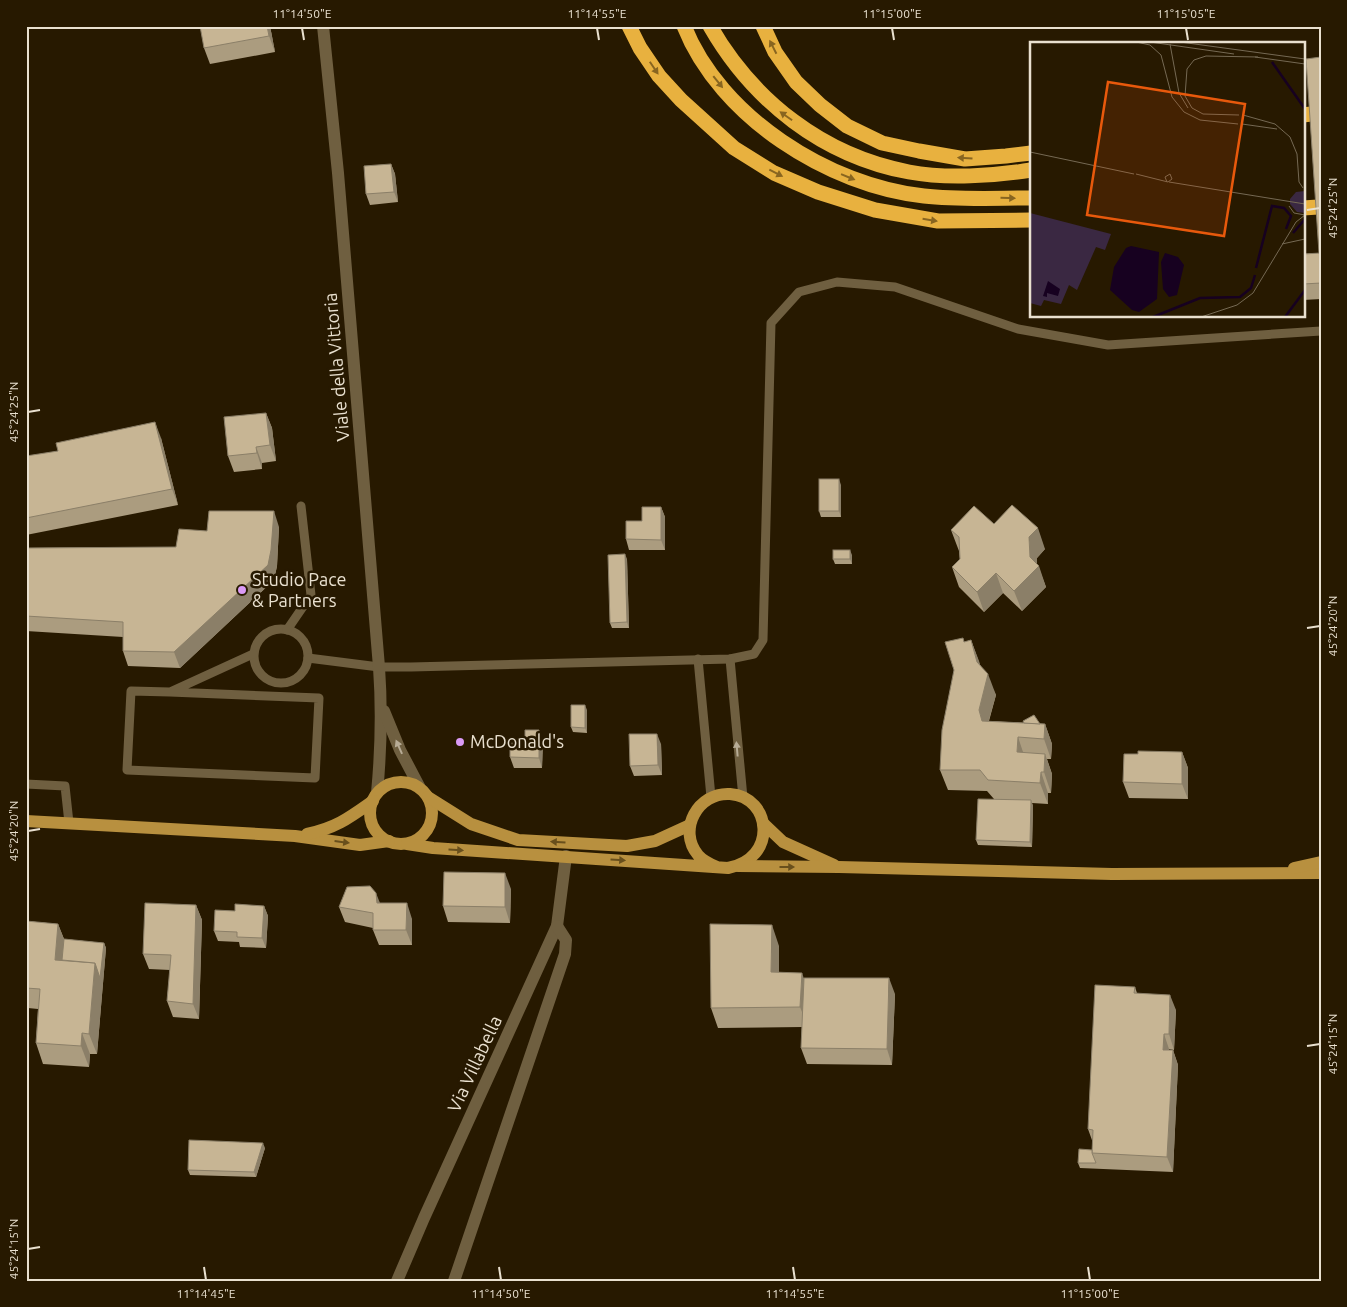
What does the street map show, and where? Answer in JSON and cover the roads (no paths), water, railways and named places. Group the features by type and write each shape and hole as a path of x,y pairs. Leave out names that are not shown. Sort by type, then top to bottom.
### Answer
{"highway":[{"path":"629,26 654,70 680,100 734,148 774,173 848,203 893,213 938,221 1030,220"},
{"path":"684,26 711,74 743,110 771,135 819,164 852,179 916,195 1030,198"},
{"path":"710,26 731,59 751,85 778,111 822,141 868,161 910,172 953,176 1030,170"},
{"path":"763,26 775,52 796,82 820,105 847,126 882,143 965,159 1030,153"}],"main road":[{"path":"295,836 325,830 340,824 393,783 402,782 411,784 471,824 518,840 626,846 655,841 690,825"},
{"path":"407,844 415,841 428,829 432,813 424,792"},
{"path":"375,797 370,810 374,828 380,836 395,843 433,848 728,868 748,862 756,854 764,834 763,823 759,813 752,804 732,794 711,797 701,804 694,814 690,825 689,836 692,847 698,856 707,863 717,867"},
{"path":"26,821 295,836 360,845 388,841"},
{"path":"763,823 783,842 839,867"},
{"path":"1267,874 1321,862"},
{"path":"738,866 1112,874 1321,873"},
{"path":"1267,874 1321,880"}],"street":[{"name":"Viale della Vittoria","path":"323,26 338,173 382,705 381,752 375,797"},
{"name":"Viale della Vittoria","path":"382,705 400,750 424,792"},
{"name":"Via Villabella","path":"397,1281 557,926 566,856"},
{"path":"454,1281 565,954 566,940 557,926"}],"lane":[{"path":"308,658 379,667 730,659 754,654 763,640 771,323 799,292 837,282 895,287 1018,329 1108,345 1321,332"},
{"path":"287,630 311,594 301,506"},
{"path":"278,629 287,630 296,634 302,640 307,648 308,658 303,671 292,680 283,683 274,682 258,672 253,654 261,637 268,632 278,629"},
{"path":"170,692 253,654"},
{"path":"698,659 711,797"},
{"path":"730,659 743,798"},
{"path":"291,697 292,680"},
{"path":"131,691 170,692 319,698 316,778 127,770 131,691"},
{"path":"26,784 65,786 69,823"}],"place":[{"name":"Studio Pace & Partners","path":"242,590"},
{"name":"McDonald's","path":"460,742"}]}
